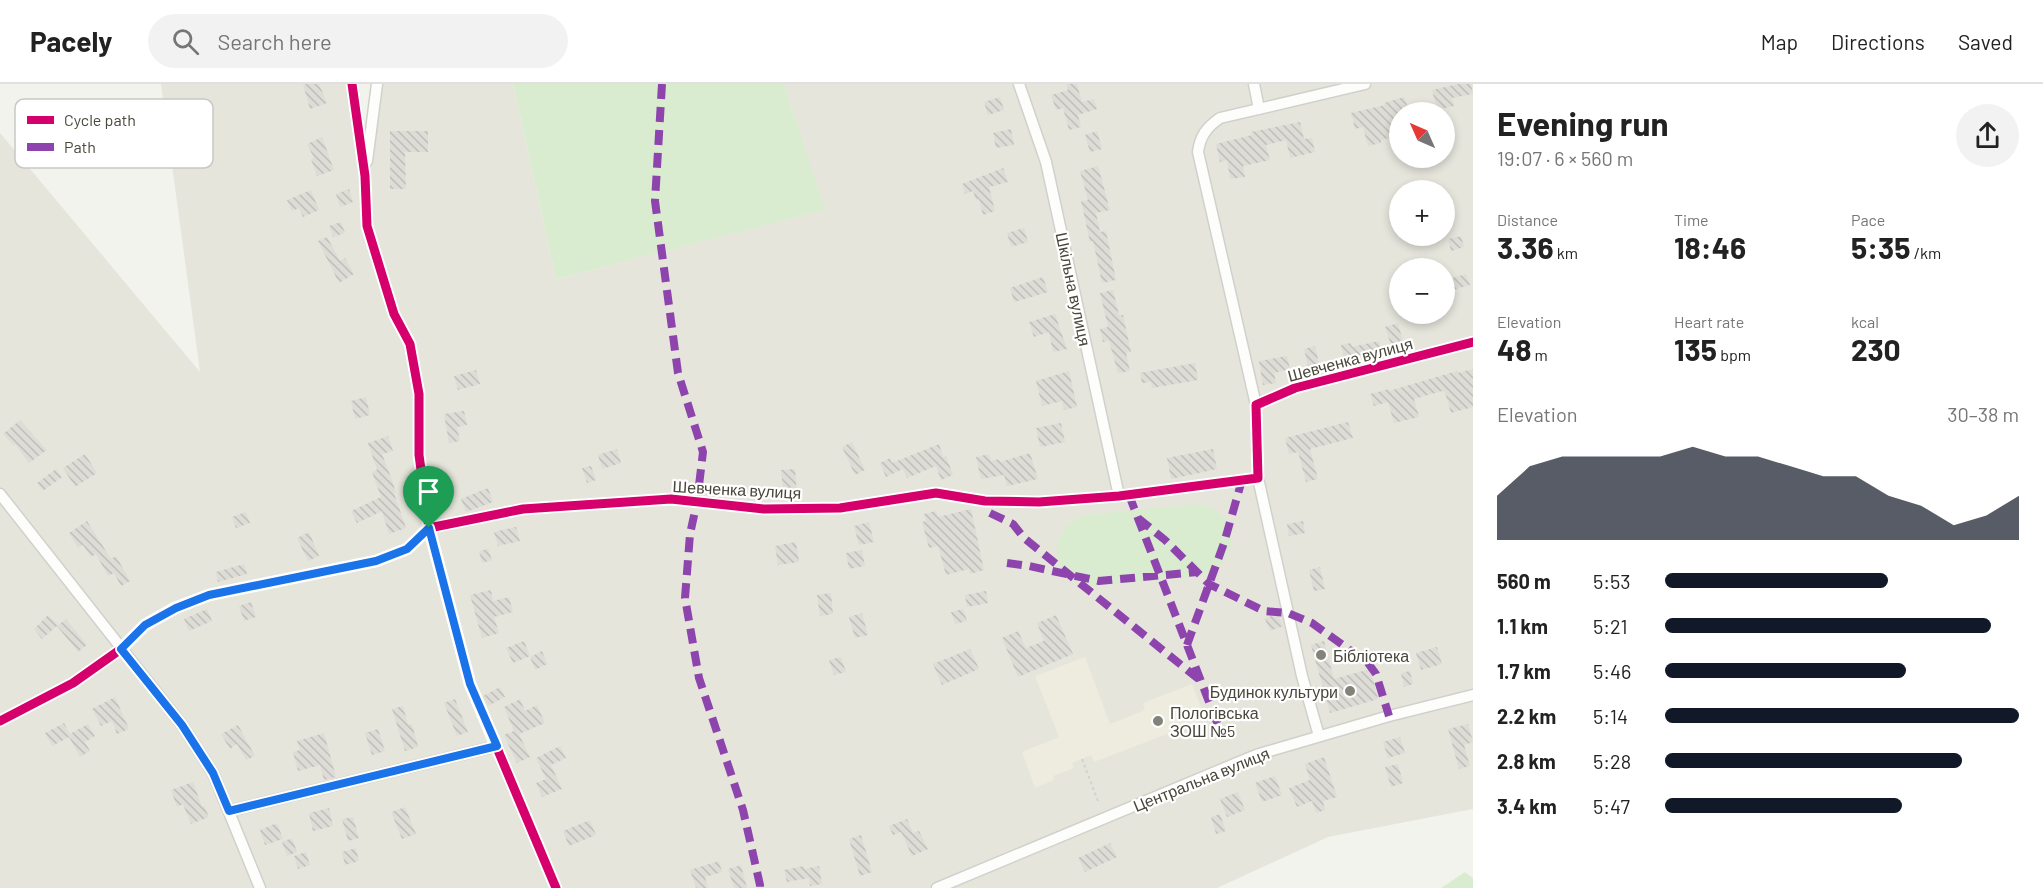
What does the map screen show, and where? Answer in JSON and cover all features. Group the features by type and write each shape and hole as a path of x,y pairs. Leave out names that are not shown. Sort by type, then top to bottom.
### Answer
{"street":[{"path":"352,84 365,176 368,226 394,314 410,344 419,394 419,455 429,528 470,684 556,888"},
{"path":"365,176 377,84"},
{"name":"Шкільна вулиця","path":"1019,84 1046,162 1119,496"},
{"path":"1254,84 1259,109"},
{"path":"1319,736 1302,676 1258,478 1256,405 1198,152 1199,141 1203,133 1210,124 1220,118 1365,84"},
{"name":"Шевченка вулиця","path":"1256,405 1295,388 1473,342"},
{"name":"Шевченка вулиця","path":"429,528 523,509 671,499 764,509 840,508 936,493 986,501 1039,502 1119,496 1258,478"},
{"path":"0,494 182,725 213,773 260,888"},
{"path":"0,721 73,683 121,649 145,625 176,608 209,595 376,561 407,549 429,528"},
{"name":"Центральна вулиця","path":"937,888 1256,755 1389,716 1473,695"},
{"path":"229,811 497,746"}],"path":[{"path":"1082,759 1098,801"}],"shaded area":[{"path":"161,84 348,84 363,176 362,198 407,346 416,395 427,528 406,549 175,607 121,648 0,493 0,133 15,151 15,168 29,168 200,372 172,168 213,168 213,99 163,99"},
{"path":"381,84 513,84 556,279 824,210 784,84 1017,84 1044,163 1118,495 1039,501 936,492 840,507 764,508 671,498 523,508 431,526 422,455 422,394 370,226 368,176"},
{"path":"1021,84 1253,84 1258,108 1219,117 1198,141 1255,406 1257,477 1120,495 1048,162"},
{"path":"1254,84 1360,84 1260,108"},
{"path":"1369,84 1473,84 1473,340 1256,404 1200,142 1211,125"},
{"path":"1473,343 1473,694 1319,735 1259,478 1257,406 1295,389"},
{"path":"1257,479 1318,736 935,888 557,888 471,683 431,529 523,510 671,500 764,510 936,494 1039,503"},
{"path":"0,495 120,649 72,682 0,720"},
{"path":"429,530 469,684 495,745 229,809 214,773 122,649 146,626 210,596 376,562"},
{"path":"121,650 212,774 259,888 0,888 0,722"},
{"name":"Пологівська ЗОШ №5","path":"1085,657 1110,724 1145,710 1143,703 1192,684 1206,719 1094,762 1091,755 1072,763 1074,768 1053,776 1054,780 1035,788 1022,752 1059,737 1035,676"},
{"path":"1473,696 1473,809 1328,837 1217,888 938,888 1256,755"},
{"path":"496,747 555,888 261,888 230,812"}],"green space":[{"path":"513,84 784,84 825,210 556,279"},
{"path":"1196,504 1211,508 1222,516 1229,527 1231,539 1229,551 1223,562 1212,571 1197,576 1089,587 1075,582 1059,564 1058,542 1063,531 1072,522 1085,515"},
{"path":"1465,872 1473,878 1473,888 1441,888"}],"building":[{"path":"303,84 319,84 327,103 310,109"},
{"path":"1066,84 1077,84 1082,102 1094,99 1097,109 1078,115 1081,127 1069,130 1063,108 1056,110 1051,95 1068,90"},
{"path":"1458,84 1471,84 1473,94 1452,98 1453,102 1435,102 1432,90"},
{"path":"1000,97 1004,110 988,115 984,102"},
{"path":"1404,97 1406,102 1389,102 1389,138 1381,140 1381,143 1368,146 1363,127 1355,129 1351,113 1385,105 1384,103"},
{"path":"1300,122 1304,139 1312,138 1315,152 1290,158 1286,140 1266,145 1270,160 1243,166 1245,177 1230,179 1227,160 1220,162 1216,144 1252,135 1251,132"},
{"path":"1011,129 1014,145 996,148 993,133"},
{"path":"390,131 428,131 428,152 405,152 406,189 390,189"},
{"path":"1097,131 1102,149 1090,152 1085,135"},
{"path":"322,137 334,170 317,176 311,159 314,158 307,144"},
{"path":"1098,166 1110,210 1096,213 1100,232 1106,231 1116,280 1102,283 1081,201 1088,200 1080,171"},
{"path":"1003,168 1008,182 989,187 995,211 983,215 979,199 976,200 973,191 965,194 962,184"},
{"path":"349,189 353,202 340,207 336,194"},
{"path":"311,190 319,210 303,217 299,208 292,211 287,200"},
{"path":"341,222 345,233 333,237 329,226"},
{"path":"1024,228 1028,242 1011,247 1007,233"},
{"path":"1461,236 1464,247 1451,251 1450,246 1455,246 1455,237"},
{"path":"327,237 340,261 345,258 354,274 339,283 318,241"},
{"path":"1466,274 1470,285 1455,289 1455,277"},
{"path":"1043,277 1048,292 1014,302 1010,288"},
{"path":"1113,290 1119,315 1123,315 1131,352 1126,353 1130,371 1118,373 1109,341 1103,342 1100,329 1108,327 1100,293"},
{"path":"1055,314 1067,349 1053,352 1049,332 1034,337 1029,322"},
{"path":"1398,324 1403,342 1391,345 1385,327"},
{"path":"1379,341 1381,351 1354,357 1354,360 1345,362 1341,345 1351,343 1352,347"},
{"path":"1315,346 1319,364 1308,366 1304,349"},
{"path":"1287,356 1290,369 1274,373 1276,383 1263,385 1259,361"},
{"path":"1195,363 1198,380 1152,388 1151,382 1142,383 1140,373"},
{"path":"1473,369 1473,407 1451,413 1445,392 1442,391 1414,399 1419,417 1394,423 1388,402 1374,406 1370,394 1389,389 1389,391 1457,371 1457,373"},
{"path":"476,370 480,384 458,390 454,376"},
{"path":"1069,371 1077,407 1064,410 1062,401 1042,406 1036,381"},
{"path":"366,397 370,415 355,419 351,401"},
{"path":"464,411 467,425 457,427 460,441 449,443 444,414"},
{"path":"20,420 47,450 29,463 15,444 14,446 3,434"},
{"path":"1348,422 1353,438 1310,449 1318,479 1306,482 1298,452 1289,454 1285,438"},
{"path":"1061,423 1065,442 1040,447 1036,428"},
{"path":"388,436 393,451 382,454 406,528 389,534 382,511 357,523 351,511 381,497 372,472 377,470 368,443"},
{"path":"852,442 865,470 855,475 842,447"},
{"path":"939,444 953,475 941,480 936,466 907,478 903,469 886,477 880,463 890,458 892,463"},
{"path":"617,449 621,463 602,469 598,455"},
{"path":"1213,449 1217,469 1171,479 1167,458"},
{"path":"1030,453 1038,479 1007,486 1004,475 981,479 976,457 989,454 991,461 999,459 1000,462"},
{"path":"85,454 97,473 75,487 63,468"},
{"path":"591,466 596,480 587,483 582,468"},
{"path":"56,469 62,477 43,491 37,483"},
{"path":"795,469 797,494 784,496 781,470"},
{"path":"488,488 493,502 466,512 461,499"},
{"path":"971,509 984,570 970,574 969,569 946,575 938,546 929,548 922,522 926,521 924,514 936,511 938,517"},
{"path":"246,512 250,523 236,528 232,517"},
{"path":"87,521 111,559 116,556 130,581 121,586 114,573 108,576 96,554 91,557 83,545 78,548 69,533"},
{"path":"1303,521 1305,533 1289,536 1287,524"},
{"path":"869,522 874,542 859,545 854,526"},
{"path":"516,527 520,541 498,546 494,532"},
{"path":"309,532 319,556 308,561 297,538"},
{"path":"796,542 799,562 778,565 775,546"},
{"path":"488,549 492,560 482,563 479,551"},
{"path":"862,550 865,566 849,569 846,553"},
{"path":"244,564 247,574 218,582 216,572"},
{"path":"1320,567 1325,589 1314,591 1309,570"},
{"path":"491,590 493,601 509,597 513,612 494,617 499,633 482,638 470,595"},
{"path":"986,591 988,603 967,607 965,595"},
{"path":"831,593 833,614 820,616 817,595"},
{"path":"251,602 256,617 244,621 239,606"},
{"path":"207,609 212,621 189,631 184,619"},
{"path":"963,609 967,621 955,624 951,612"},
{"path":"862,613 868,635 855,638 849,617"},
{"path":"1277,613 1283,626 1270,631 1265,619"},
{"path":"48,615 58,625 42,639 34,629"},
{"path":"1056,615 1073,654 1018,677 1002,638 1018,631 1026,648 1044,641 1037,623"},
{"path":"66,619 87,645 78,652 57,626"},
{"path":"524,641 530,656 513,663 506,648"},
{"name":"Будинок культури","path":"1324,641 1334,679 1370,669 1378,699 1330,713 1311,645"},
{"path":"1437,647 1442,664 1421,670 1416,653"},
{"path":"970,649 979,669 942,685 933,664"},
{"path":"542,651 547,664 535,670 530,657"},
{"path":"841,657 846,672 834,675 829,660"},
{"path":"1410,671 1413,684 1404,687 1401,673"},
{"path":"500,687 505,697 488,706 483,696"},
{"path":"115,697 129,729 117,734 112,721 101,726 92,709"},
{"path":"455,699 468,732 457,736 444,703"},
{"path":"520,699 525,711 537,705 545,723 519,734 530,757 517,763 504,735 514,731 504,707"},
{"path":"403,706 408,725 412,724 418,747 405,751 392,709"},
{"path":"64,723 70,734 88,724 95,736 85,742 90,751 80,757 69,737 52,746 45,733"},
{"path":"1468,724 1473,742 1464,745 1470,766 1459,769 1448,729"},
{"path":"238,725 255,756 246,760 237,744 230,749 221,734"},
{"path":"378,729 385,751 372,755 365,733"},
{"path":"324,733 336,777 324,780 320,765 298,771 293,752 300,750 297,741"},
{"path":"1400,737 1405,753 1388,758 1383,742"},
{"path":"560,746 566,758 551,765 562,789 542,797 536,783 546,779 536,758"},
{"path":"1324,757 1337,797 1323,801 1325,810 1316,813 1312,801 1297,807 1289,788 1310,780 1305,764"},
{"path":"1398,764 1403,783 1391,787 1385,767"},
{"path":"1275,776 1282,795 1262,802 1255,783"},
{"path":"193,782 202,807 204,806 209,817 191,824 183,804 177,807 171,790"},
{"path":"1238,792 1245,810 1227,817 1220,799"},
{"path":"405,807 416,834 402,839 391,812"},
{"path":"329,808 333,826 313,831 309,813"},
{"path":"1220,814 1226,831 1216,834 1211,817"},
{"path":"353,817 359,838 348,841 342,819"},
{"path":"907,819 913,833 919,831 928,849 912,856 901,832 893,835 889,826"},
{"path":"590,820 596,835 569,846 563,831"},
{"path":"277,823 283,839 265,845 260,830"},
{"path":"861,835 872,872 860,876 849,839"},
{"path":"292,838 297,852 287,856 282,842"},
{"path":"1110,843 1117,857 1085,872 1078,858"},
{"path":"356,848 359,861 345,865 342,852"},
{"path":"306,852 310,865 298,869 294,856"},
{"path":"719,861 722,872 705,877 708,888 696,888 690,870"},
{"path":"741,865 747,888 734,888 728,869"},
{"path":"804,866 804,869 819,866 822,884 810,886 809,878 787,882 784,870"}],"marked path":[{"path":"662,84 655,201 678,373 703,452 697,502 690,534 685,598 699,678 743,810 760,888"},
{"path":"1187,645 1224,543 1242,480"},
{"path":"1129,495 1218,725"},
{"path":"990,513 1013,524 1024,538 1201,681"},
{"path":"1138,518 1165,540 1209,584 1264,611 1288,613 1312,623 1368,663 1376,674 1389,716"},
{"path":"1007,563 1099,581 1198,572"}],"cycle path":[{"path":"352,84 365,176 367,226 394,314 410,344 419,394 419,455 429,528 470,684 556,888"},
{"path":"0,721 73,683 121,649 145,625 175,608 209,595 376,561 407,549 429,528 523,509 671,499 764,509 840,508 936,493 985,501 1039,502 1119,496 1258,478 1256,405 1295,388 1473,342"}],"place":[{"name":"Бібліотека","path":"1321,655"},
{"name":"Будинок культури","path":"1350,691"},
{"name":"Пологівська ЗОШ №5","path":"1158,721"}],"route":[{"path":"429,528 470,684 497,746 229,811 213,773 182,725 121,649 145,625 176,608 209,595 376,561 407,549 429,528"}]}
